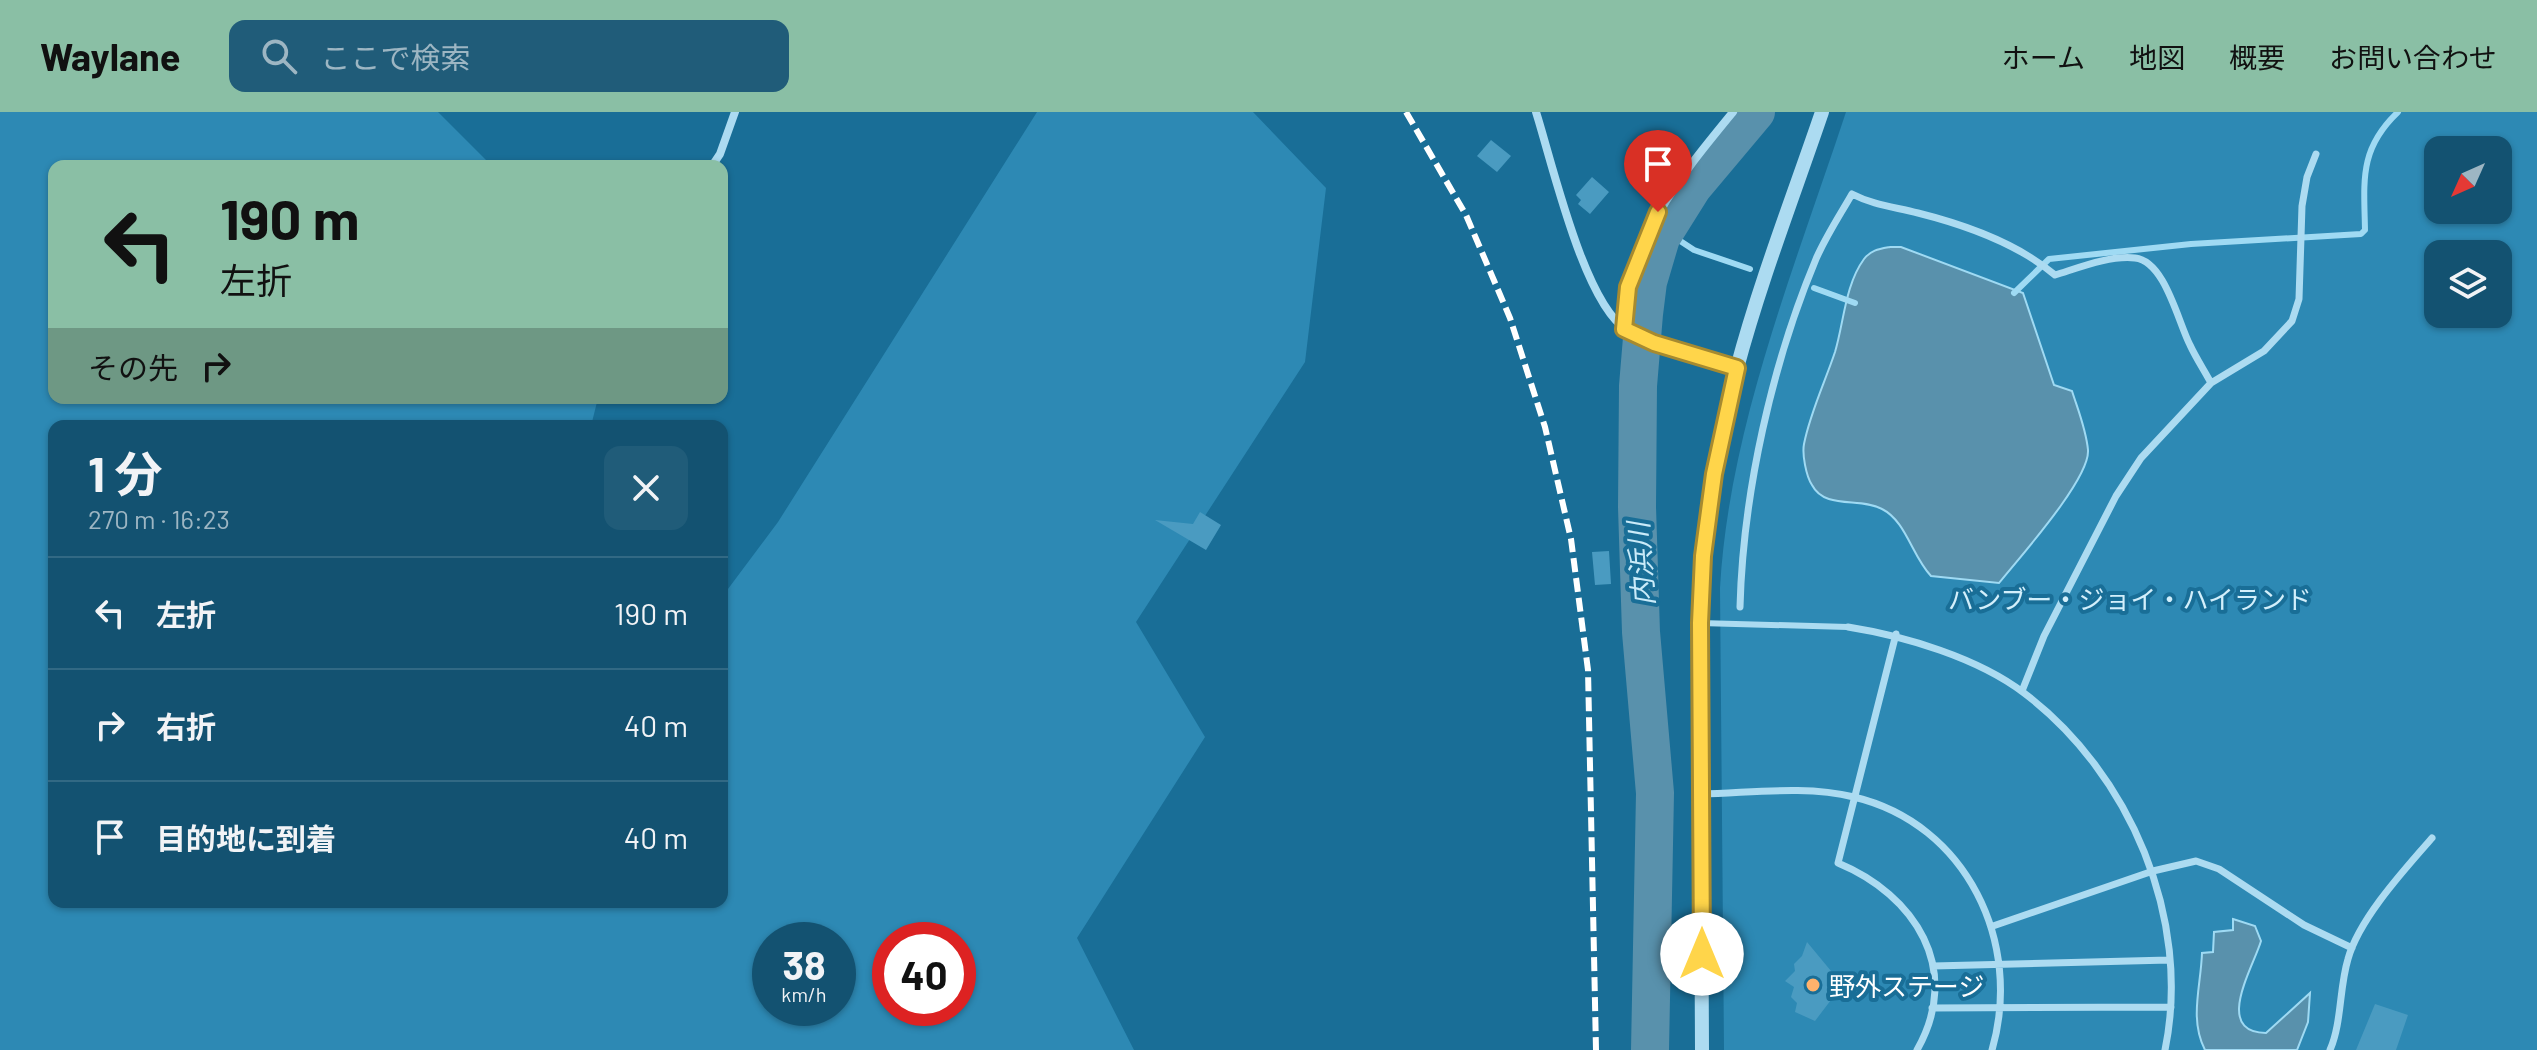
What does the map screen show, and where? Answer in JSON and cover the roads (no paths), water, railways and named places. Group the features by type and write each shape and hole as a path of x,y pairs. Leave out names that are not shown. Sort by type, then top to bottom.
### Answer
{"street":[{"path":"716,160 735,112"},
{"path":"1536,112 1589,279 1605,308 1624,329 1635,335 1737,368"},
{"path":"1624,329 1628,287 1658,212 1733,112"},
{"path":"1702,1050 1700,623 1703,556 1714,474 1737,368 1822,112"},
{"path":"2022,691 2044,636 2123,482 2157,439 2211,383 2264,351 2292,321 2299,299 2302,206 2307,177 2316,154"},
{"path":"1740,607 1743,549 1774,388 1816,259 1852,194 1866,202 1920,214 1997,240 2032,256 2055,275 2114,260 2137,258 2149,264 2159,276 2190,346 2211,383"},
{"path":"1848,627 1896,634 1962,659 2022,691 2052,716 2092,761 2128,815 2153,871 2167,929 2171,1007 2165,1050"},
{"path":"1896,634 1838,863 1863,873 1899,902 1920,929 1933,966 1932,1008 1917,1050"},
{"path":"1702,794 1803,791 1853,796 1890,811 1933,840 1970,881 1993,926 2001,964 2000,1008 1992,1049 2002,1050"},
{"path":"2330,1050 2352,948 2364,925 2432,838"},
{"path":"1993,926 2174,864 2204,862 2304,925 2352,948"},
{"path":"1933,966 2169,960"},
{"path":"1932,1008 2171,1007"}],"lane":[{"path":"1740,607 1740,623"},
{"path":"1700,623 1848,627"}],"waterway":[{"name":"内浜川","path":"1650,1050 1655,793 1641,632 1637,507 1638,386 1644,314 1648,282 1661,238 1693,187 1756,112"},
{"path":"2014,293 2049,259 2191,244 2361,234 2365,230 2365,180 2370,152 2385,126 2398,112"},
{"path":"1665,231 1694,250 1750,269"},
{"path":"1814,288 1855,303"}],"railway":[{"path":"1406,112 1466,215 1510,318 1545,427 1571,539 1588,670 1596,1050"}],"place":[{"name":"野外ステージ","path":"1813,985"}],"park label":[{"name":"バンブー・ジョイ・ハイランド","path":"2130,598"}]}
